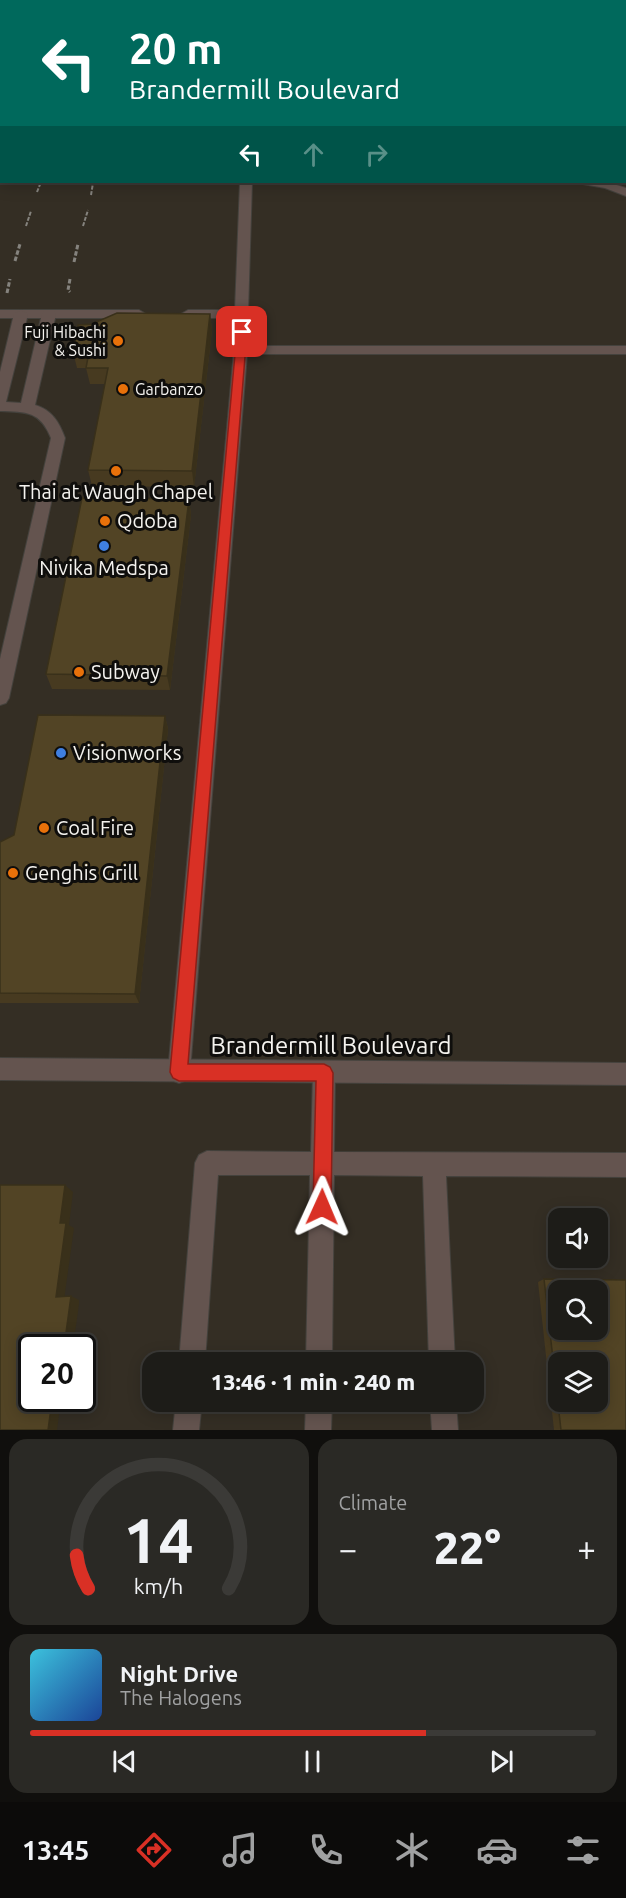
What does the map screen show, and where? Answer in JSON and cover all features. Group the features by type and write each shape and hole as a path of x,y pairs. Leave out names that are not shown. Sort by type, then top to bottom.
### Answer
{"street":[{"path":"179,1072 241,350 246,183"},
{"path":"594,183 608,185 626,192"},
{"path":"0,314 150,314"},
{"path":"0,400 21,314"},
{"path":"27,406 49,314"},
{"path":"174,314 243,314"},
{"path":"241,350 626,350"},
{"path":"0,406 27,406 42,413 53,423 58,438 0,698"},
{"name":"Brandermill Boulevard","path":"0,1068 179,1072 626,1074"},
{"path":"319,1352 324,1073"},
{"path":"193,1352 207,1163 626,1165"},
{"path":"434,1163 442,1352"},
{"path":"186,1430 188,1412"},
{"path":"318,1412 318,1430"},
{"path":"444,1412 445,1430"}],"path":[{"path":"37,192 41,183"},
{"path":"91,195 93,183"},
{"path":"83,226 88,210"},
{"path":"26,226 31,211"},
{"path":"15,261 20,244"},
{"path":"74,262 78,244"}],"shaded area":[{"path":"0,183 626,183 626,1430 0,1430"}],"building":[{"path":"117,313 210,314 192,471 88,470 108,368 86,368 89,352 73,352 78,325 92,324"},
{"path":"82,498 189,499 167,676 46,674"},
{"path":"38,715 165,716 135,994 0,993 0,842 14,835"},
{"path":"0,1185 65,1185 60,1223 66,1223 56,1297 71,1296 66,1334 18,1334 18,1412 50,1412 48,1430 0,1430"},
{"path":"544,1279 626,1280 626,1430 561,1430 559,1412 608,1412 608,1352 552,1352 551,1340 608,1340 608,1280 548,1280 548,1315"}],"place":[{"name":"Fuji Hibachi & Sushi","path":"118,341"},
{"name":"Garbanzo","path":"123,389"},
{"name":"Thai at Waugh Chapel","path":"116,471"},
{"name":"Qdoba","path":"105,521"},
{"name":"Nivika Medspa","path":"104,546"},
{"name":"Subway","path":"79,672"},
{"name":"Visionworks","path":"61,753"},
{"name":"Coal Fire","path":"44,828"},
{"name":"Genghis Grill","path":"13,873"}],"route":[{"path":"242,332 179,1072 324,1073 322,1207"}]}
